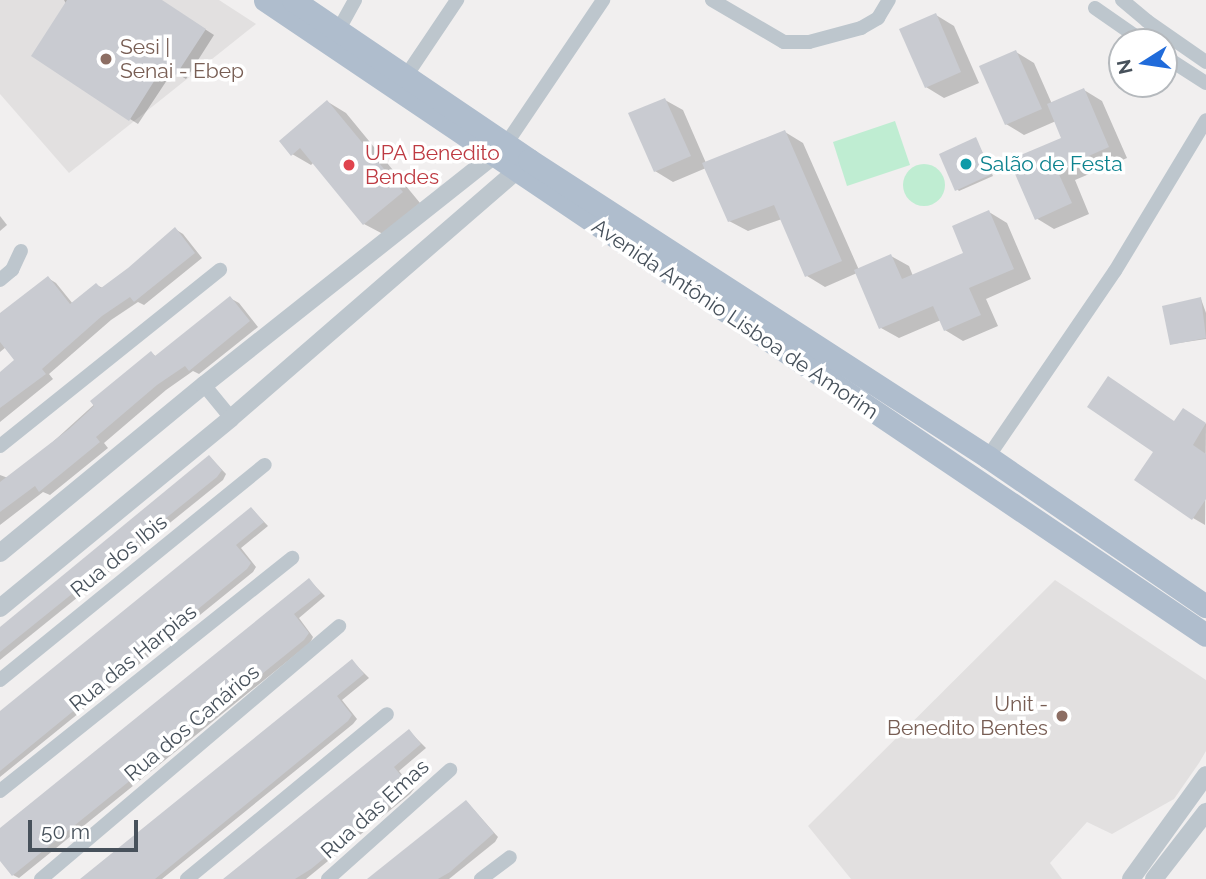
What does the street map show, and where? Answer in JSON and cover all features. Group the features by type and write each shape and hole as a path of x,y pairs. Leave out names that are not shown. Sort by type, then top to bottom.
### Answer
{"main road":[{"name":"Avenida Antônio Lisboa de Amorim","path":"265,0 501,150"},
{"name":"Avenida Antônio Lisboa de Amorim","path":"293,0 406,76 522,165 1206,635"},
{"name":"Avenida Antônio Lisboa de Amorim","path":"522,165 988,457 1206,606"}],"street":[{"path":"339,29 355,0"},
{"path":"406,76 457,0"},
{"path":"0,553 204,385 501,150 603,0"},
{"path":"712,0 784,42 809,42 861,29 878,18 890,0"},
{"path":"1122,0 1206,62"},
{"path":"1095,8 1124,28"},
{"path":"1178,65 1206,83"},
{"path":"988,457 1115,271 1206,120"},
{"path":"0,608 231,418 522,165"},
{"path":"0,280 12,270 21,251"},
{"path":"0,446 220,270"},
{"path":"204,385 231,418"},
{"name":"Rua dos Ibis","path":"0,680 265,465"},
{"name":"Rua das Harpias","path":"0,792 292,558"},
{"name":"Rua dos Canários","path":"41,879 339,626"},
{"path":"187,879 387,713"},
{"name":"Rua das Emas","path":"328,879 450,770"},
{"path":"1131,879 1206,775"},
{"path":"1154,879 1206,812"},
{"path":"481,879 510,856"}],"shaded area":[{"name":"Sesi | Senai - Ebep","path":"0,0 219,0 256,24 69,173 0,94"},
{"name":"Unit - Benedito Bentes","path":"1055,580 1206,680 1206,751 1199,763 1174,799 1112,834 1087,822 1050,863 1062,879 851,879 808,826"}],"green space":[{"path":"895,121 910,165 847,186 833,142"},
{"path":"924,164 939,170 945,185 939,200 924,206 909,200 903,185 909,170"}],"building":[{"path":"67,0 162,0 206,29 176,75 163,67 129,121 31,56"},
{"path":"936,13 961,72 925,88 899,29"},
{"path":"1016,50 1042,109 1005,125 979,66"},
{"path":"1084,88 1109,147 1057,170 1072,203 1035,220 1009,160 1061,138 1047,104"},
{"path":"665,98 691,156 654,172 628,113"},
{"path":"327,100 403,192 363,225 300,148 291,156 279,141"},
{"path":"785,130 842,261 805,277 774,205 728,222 702,163"},
{"name":"Salão de Festa","path":"976,137 992,174 955,191 939,154"},
{"path":"989,210 1014,269 969,288 981,315 944,331 933,306 879,329 854,270 891,254 902,279 963,253 952,226"},
{"path":"175,227 195,253 134,302 130,297 102,316 42,369 46,374 0,408 0,372 14,360 0,342 0,313 48,276 70,304 96,283 101,288"},
{"path":"230,296 250,321 189,371 185,366 157,385 96,437 100,442 39,492 35,486 0,512 0,482 69,429 94,406 90,401 151,351 155,356"},
{"path":"1201,297 1206,338 1170,345 1162,306"},
{"path":"1108,376 1174,421 1183,408 1206,423 1193,445 1206,454 1206,499 1192,520 1134,480 1153,452 1087,407"},
{"path":"209,455 222,470 217,477 0,652 0,627"},
{"path":"251,507 264,522 236,545 251,563 247,569 0,771 0,711"},
{"path":"309,578 321,593 294,614 309,633 304,640 12,876 0,861 0,828"},
{"path":"352,659 364,674 337,696 352,715 348,721 155,879 80,879"},
{"path":"409,729 421,744 394,767 409,785 405,792 311,869 295,879 223,879"},
{"path":"466,800 494,833 450,872 438,879 367,879"}],"place":[{"name":"Sesi | Senai - Ebep","path":"106,59"},
{"name":"Salão de Festa","path":"966,164"},
{"name":"UPA Benedito Bendes","path":"349,165"},
{"name":"Unit - Benedito Bentes","path":"1062,716"}]}
